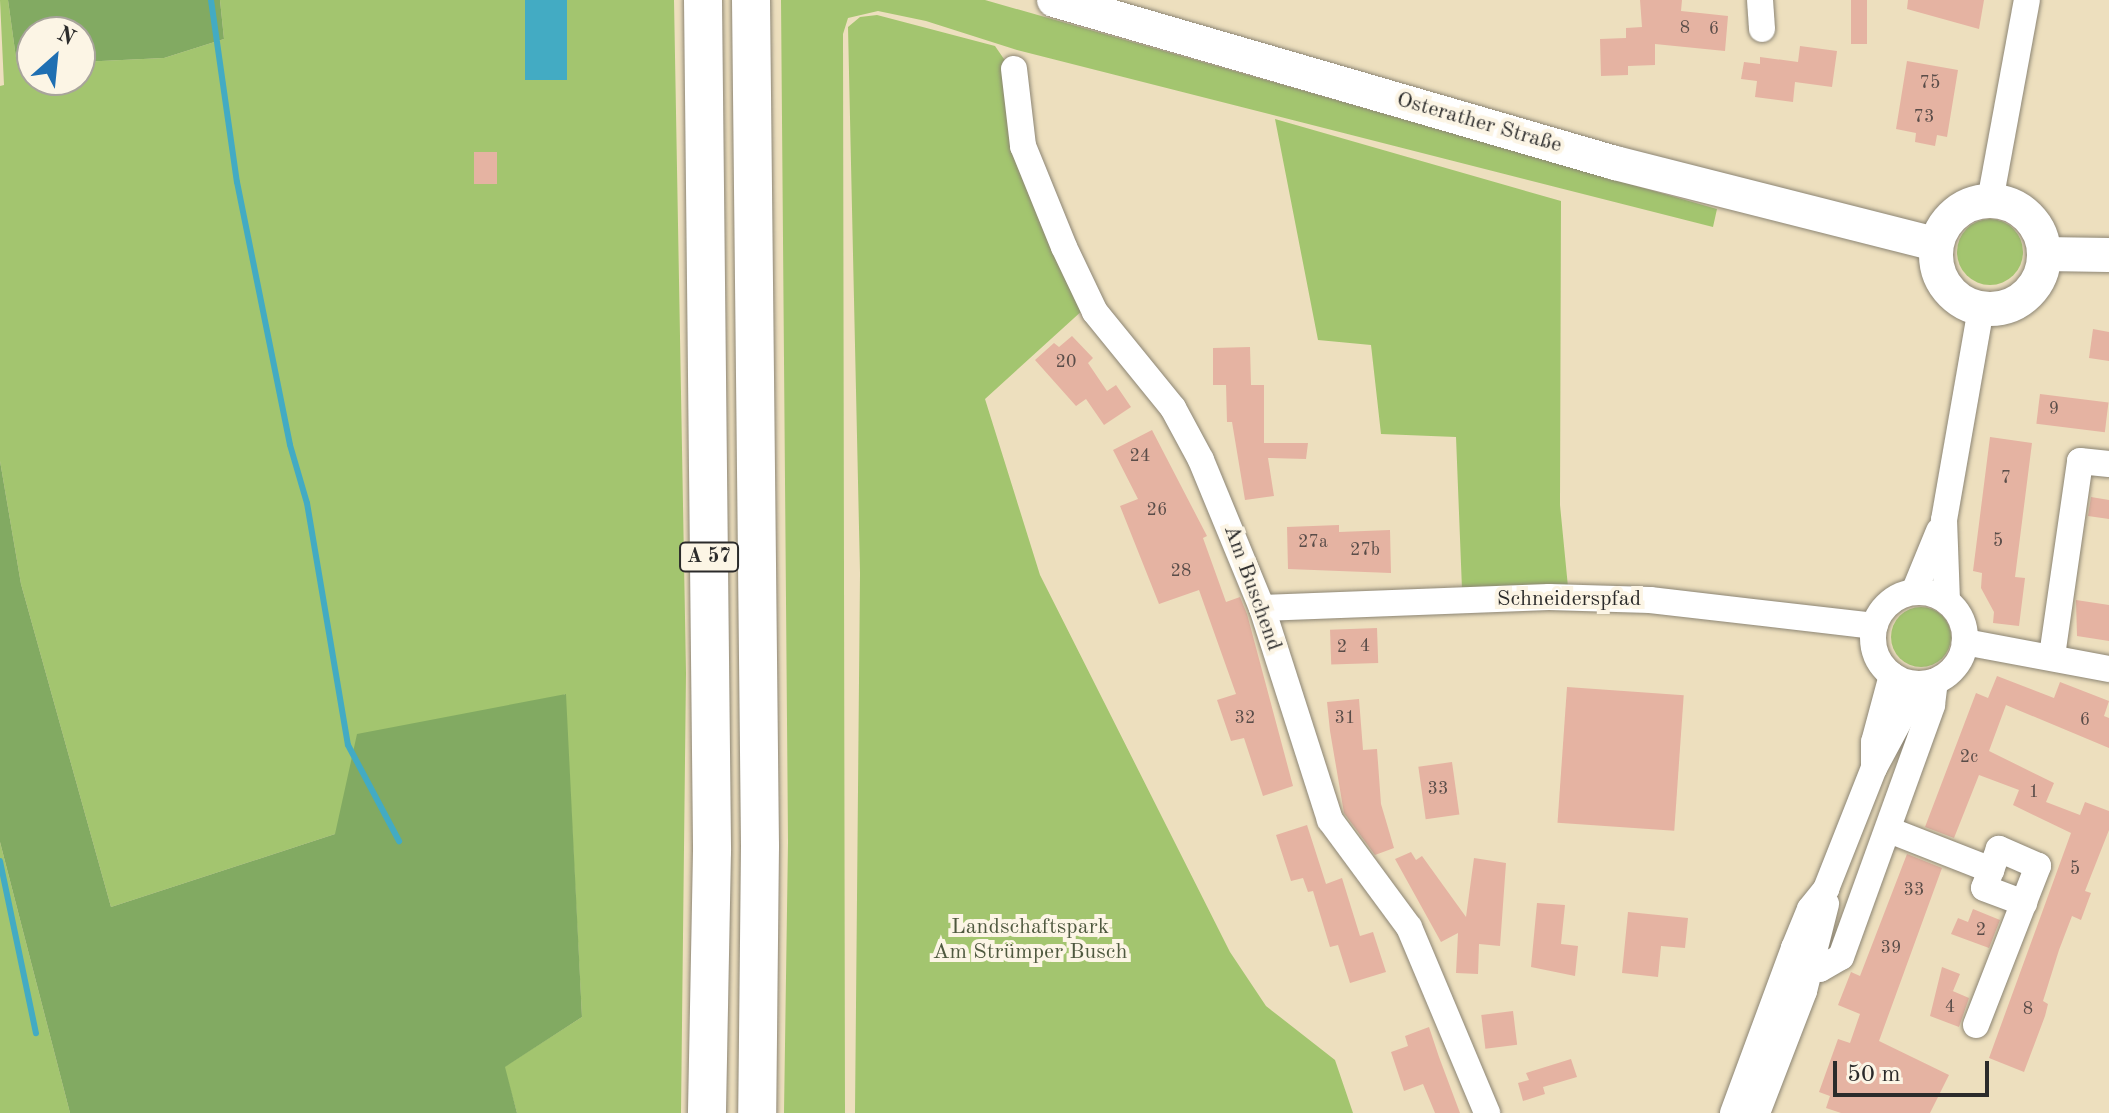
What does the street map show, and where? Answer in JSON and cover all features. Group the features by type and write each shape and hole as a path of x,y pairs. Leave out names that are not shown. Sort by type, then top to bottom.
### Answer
{"highway":[{"name":"A 57","path":"703,0 712,851 707,1113"},
{"name":"A 57","path":"751,0 760,846 757,1113"}],"main road":[{"name":"Osterather Straße","path":"1054,0 1629,167 1922,241"},
{"path":"1990,201 2022,211 2041,237 2044,254 2041,272 2020,299 1981,308 1964,303 1946,285 1936,261 1922,241 1955,212 1990,201"},
{"path":"2044,254 2109,255"}],"street":[{"path":"1760,0 1762,29"},
{"path":"1990,201 2027,0"},
{"name":"Am Buschend","path":"1014,69 1023,146 1064,247 1095,312 1180,421 1262,608 1330,820 1409,927 1487,1113"},
{"path":"1757,1113 1802,958 1810,909 1826,889 1874,768 1927,682 1955,666 1965,642 1961,619 1947,601 1944,520 1981,308"},
{"path":"2052,656 2080,461 2109,464"},
{"path":"1914,592 1944,520"},
{"path":"1927,682 1892,675 1876,653 1875,626 1889,603 1914,592 1947,601"},
{"name":"Schneiderspfad","path":"1262,608 1549,597 1650,600 1875,626"},
{"path":"1965,642 2109,669"},
{"path":"1874,768 1874,742 1892,675"},
{"path":"1802,958 1828,968 1841,957 1932,705 1927,682"},
{"path":"1889,830 1991,870"},
{"path":"1976,1025 2024,903 2038,866 1999,849 1984,888 2024,903"},
{"path":"1733,1113 1802,958"}],"green space":[{"path":"0,0 8,0 16,58 16,96 96,96 96,61 164,58 224,39 220,0 674,0 686,673 681,1113 517,1113 504,1067 582,1017 565,694 335,834 111,907 21,584 0,461 0,86 4,85"},
{"path":"8,0 220,0 224,39 164,58 96,61 96,16 16,16 16,58"},
{"path":"781,0 985,0 1717,209 1713,227 1017,50 926,21 878,11 848,18 843,34 845,1113 784,1113 788,842"},
{"name":"Landschaftspark Am Strümper Busch","path":"877,15 995,46 1006,62 1084,309 985,399 1040,575 1230,952 1266,1006 1335,1060 1353,1113 855,1113 860,573 848,27 860,17"},
{"path":"1275,119 1561,201 1560,505 1568,587 1462,589 1456,437 1381,434 1371,345 1318,340"},
{"path":"1990,219 2003,222 2013,229 2020,239 2023,252 2020,265 2013,275 2003,282 1990,285 1977,282 1967,275 1960,265 1957,252 1960,239 1967,229 1977,222"},
{"path":"0,461 21,584 111,907 335,834 357,734 566,694 582,1017 505,1067 517,1113 70,1113 0,842"},
{"path":"1921,607 1942,616 1951,637 1942,658 1921,667 1900,658 1891,637 1900,616"},
{"path":"0,842 70,1113 0,1113"}],"water":[{"path":"525,0 567,0 567,80 525,80"}],"building":[{"path":"1640,0 1682,0 1681,11 1728,16 1725,51 1655,44 1655,65 1628,66 1628,75 1601,76 1600,39 1626,38 1626,28 1642,27"},
{"path":"1851,0 1867,0 1867,44 1851,44"},
{"path":"1908,0 1984,0 1979,29 1907,9"},
{"path":"1800,46 1837,51 1832,87 1795,82 1793,102 1755,97 1757,81 1741,79 1744,62 1760,64 1760,57 1798,62"},
{"path":"1907,61 1958,70 1947,137 1937,135 1935,146 1915,142 1916,133 1896,129"},
{"path":"474,152 497,152 497,184 474,184"},
{"path":"2093,329 2109,332 2109,361 2089,358"},
{"path":"1072,336 1093,358 1088,363 1107,391 1116,385 1131,407 1104,425 1086,399 1076,406 1035,360 1054,343 1059,347"},
{"path":"1250,347 1251,385 1264,385 1264,443 1308,443 1306,459 1268,458 1274,496 1245,500 1232,422 1227,422 1226,385 1213,385 1213,348"},
{"path":"2040,394 2108,402 2105,432 2036,424"},
{"path":"1152,430 1207,536 1203,538 1226,602 1240,597 1247,614 1293,786 1263,796 1244,738 1231,741 1217,700 1236,694 1199,590 1159,604 1120,506 1138,499 1113,450"},
{"path":"1990,437 2032,443 2015,577 2025,578 2019,626 1993,623 1994,612 1981,588 1982,573 1973,571"},
{"path":"2091,497 2109,500 2109,519 2088,516"},
{"path":"1339,525 1339,532 1390,530 1391,573 1288,569 1287,527"},
{"path":"2076,600 2109,605 2109,641 2077,636"},
{"path":"1377,628 1378,663 1331,665 1330,630"},
{"path":"1997,676 2054,698 2060,682 2109,701 2104,716 2109,718 2109,748 2006,705 1989,751 2054,783 2046,802 2080,815 2085,802 2109,811 2109,830 2085,891 2091,893 2081,920 2072,916 2059,950 2043,1001 2048,1004 2045,1016 2024,1072 1989,1058 2071,833 2013,805 2019,790 1979,775 1954,838 1925,827 1976,693 1988,698"},
{"path":"1567,687 1684,695 1674,831 1558,823"},
{"path":"1359,699 1363,750 1377,749 1381,804 1394,848 1375,855 1344,813 1327,702"},
{"path":"1452,762 1459,814 1426,819 1418,767"},
{"path":"1307,825 1326,884 1342,878 1360,936 1373,932 1386,972 1350,983 1338,945 1330,947 1313,891 1308,892 1303,878 1291,881 1276,835"},
{"path":"1411,852 1416,860 1422,856 1466,917 1474,858 1506,863 1500,946 1479,944 1478,974 1456,973 1458,933 1441,942 1395,859"},
{"path":"1907,854 1942,868 1879,1041 1949,1075 1930,1113 1841,1113 1826,1108 1830,1096 1819,1092 1838,1039 1850,1043 1860,1014 1838,1005 1851,972 1860,976"},
{"path":"1537,903 1565,905 1561,944 1578,946 1575,976 1531,967"},
{"path":"1973,909 2000,920 1989,948 1951,934 1958,918 1968,922"},
{"path":"1628,912 1688,918 1685,948 1661,946 1658,977 1622,973"},
{"path":"1942,967 1960,974 1953,991 1948,989 1969,998 1959,1027 1930,1016"},
{"path":"1513,1011 1517,1045 1485,1049 1481,1015"},
{"path":"1429,1027 1460,1113 1435,1113 1423,1084 1404,1091 1391,1052 1408,1046 1405,1036"},
{"path":"1571,1059 1577,1077 1543,1087 1545,1094 1523,1101 1518,1083 1529,1080 1526,1073"}],"waterway":[{"path":"211,0 237,182 290,445 307,503 348,745 399,841"},
{"path":"0,861 36,1033"}]}
